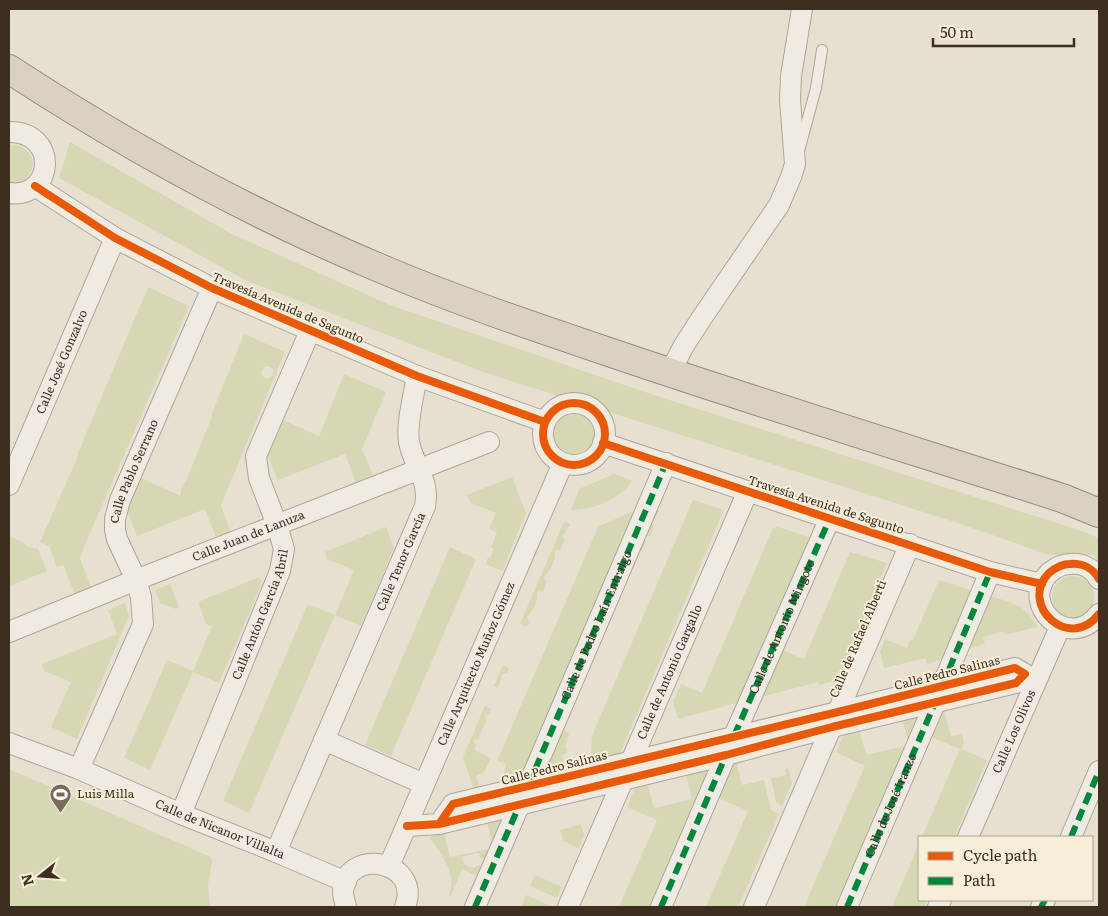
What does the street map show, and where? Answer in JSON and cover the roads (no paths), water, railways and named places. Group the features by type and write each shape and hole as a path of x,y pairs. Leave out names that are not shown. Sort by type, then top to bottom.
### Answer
{"highway":[{"path":"9,69 138,148 198,182 383,270 484,309 670,373 1062,498 1099,513"}],"street":[{"path":"670,373 701,318 779,205 791,177 795,164 790,100 791,76 802,9"},
{"path":"9,132 18,132 36,140 42,148 45,158 42,178 36,186 28,191 9,193"},
{"name":"Travesía Avenida de Sagunto","path":"36,186 114,238 212,288 417,376 545,422"},
{"name":"Calle José Gonzalvo","path":"9,485 114,238"},
{"name":"Calle Pablo Serrano","path":"79,768 142,624 141,597 115,530 120,500 212,288"},
{"name":"Calle Antón García Abril","path":"181,814 280,572 284,549 259,479 256,456 310,330"},
{"name":"Calle Tenor García","path":"276,852 422,516 427,498 426,490 409,437 417,376"},
{"path":"569,403 584,405 597,413 603,422 605,433 603,443 599,452 583,464 563,463 548,451 544,442 545,422 559,406 569,403"},
{"name":"Calle Juan de Lanuza","path":"9,632 136,580 489,442"},
{"name":"Travesía Avenida de Sagunto","path":"603,443 990,572 1042,584"},
{"name":"Calle Arquitecto Muñoz Gómez","path":"389,866 563,463"},
{"name":"Calle de Pedro Laín Entralgo","path":"528,786 666,463"},
{"name":"Calle de Antonio Gargallo","path":"568,907 748,491"},
{"name":"Calle de Antonio Mingote","path":"734,736 830,518"},
{"name":"Calle de Rafael Alberti","path":"754,907 910,544"},
{"path":"1099,578 1088,568 1078,564 1067,564 1056,568 1048,575 1042,584 1040,594 1045,614 1060,626 1070,629 1081,628 1091,623 1099,614"},
{"name":"Calle de José Iranzo","path":"847,907 990,572"},
{"name":"Calle Los Olivos","path":"968,836 1060,626"},
{"name":"Calle Pedro Salinas","path":"439,824 453,804 734,736 835,719 938,694"},
{"name":"Calle Pedro Salinas","path":"407,826 439,824 726,755 835,719"},
{"path":"324,740 424,784"},
{"name":"Calle de Nicanor Villalta","path":"9,742 79,768 181,814 346,882"},
{"path":"660,907 726,755"},
{"path":"1071,836 1099,771"},
{"path":"475,907 519,806"},
{"path":"346,907 343,892 346,882 353,872 362,866 372,863 389,866 400,874 406,884 405,907"}],"lane":[{"path":"795,164 816,88 822,50"}],"place":[{"name":"Luis Milla","path":"61,813"}]}
